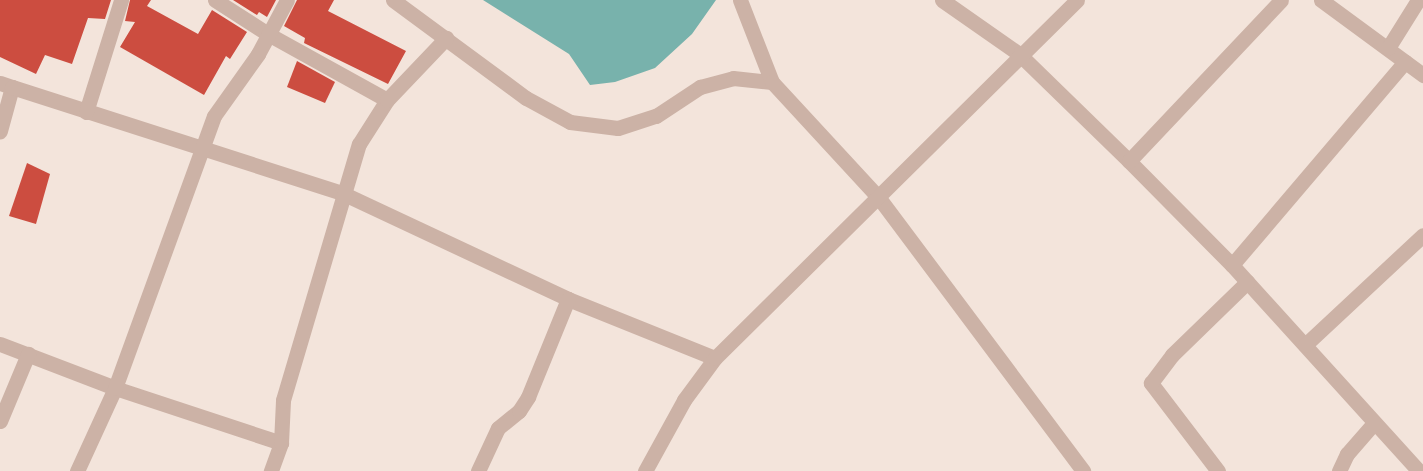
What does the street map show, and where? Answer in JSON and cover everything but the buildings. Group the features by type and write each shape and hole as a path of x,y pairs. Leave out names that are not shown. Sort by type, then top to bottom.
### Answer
{"street":[{"path":"86,112 121,0"},
{"path":"215,0 268,34 387,100"},
{"path":"77,471 115,388 214,116 268,34 287,0"},
{"path":"393,0 526,98 570,122 618,128 656,117 700,87 733,78 772,82"},
{"path":"740,0 772,82 879,198 1083,471"},
{"path":"942,0 1019,54 1129,161 1232,265 1373,424 1419,471"},
{"path":"645,471 684,400 715,358 879,198 1019,54 1077,0"},
{"path":"1129,161 1281,0"},
{"path":"1321,0 1423,75"},
{"path":"1388,48 1418,0"},
{"path":"271,471 281,443 283,400 342,193 359,144 387,100 446,39"},
{"path":"1232,265 1405,62"},
{"path":"0,131 6,85 86,112 203,146 342,193 568,299 715,358"},
{"path":"1305,345 1423,235"},
{"path":"1218,471 1150,383 1172,355 1247,282"},
{"path":"478,471 498,428 519,411 528,397 568,299"},
{"path":"0,344 115,388 281,443"},
{"path":"0,421 28,354"},
{"path":"1339,471 1347,454 1373,424"}],"water":[{"path":"483,0 716,0 692,34 655,68 615,82 590,85 569,54"}]}
